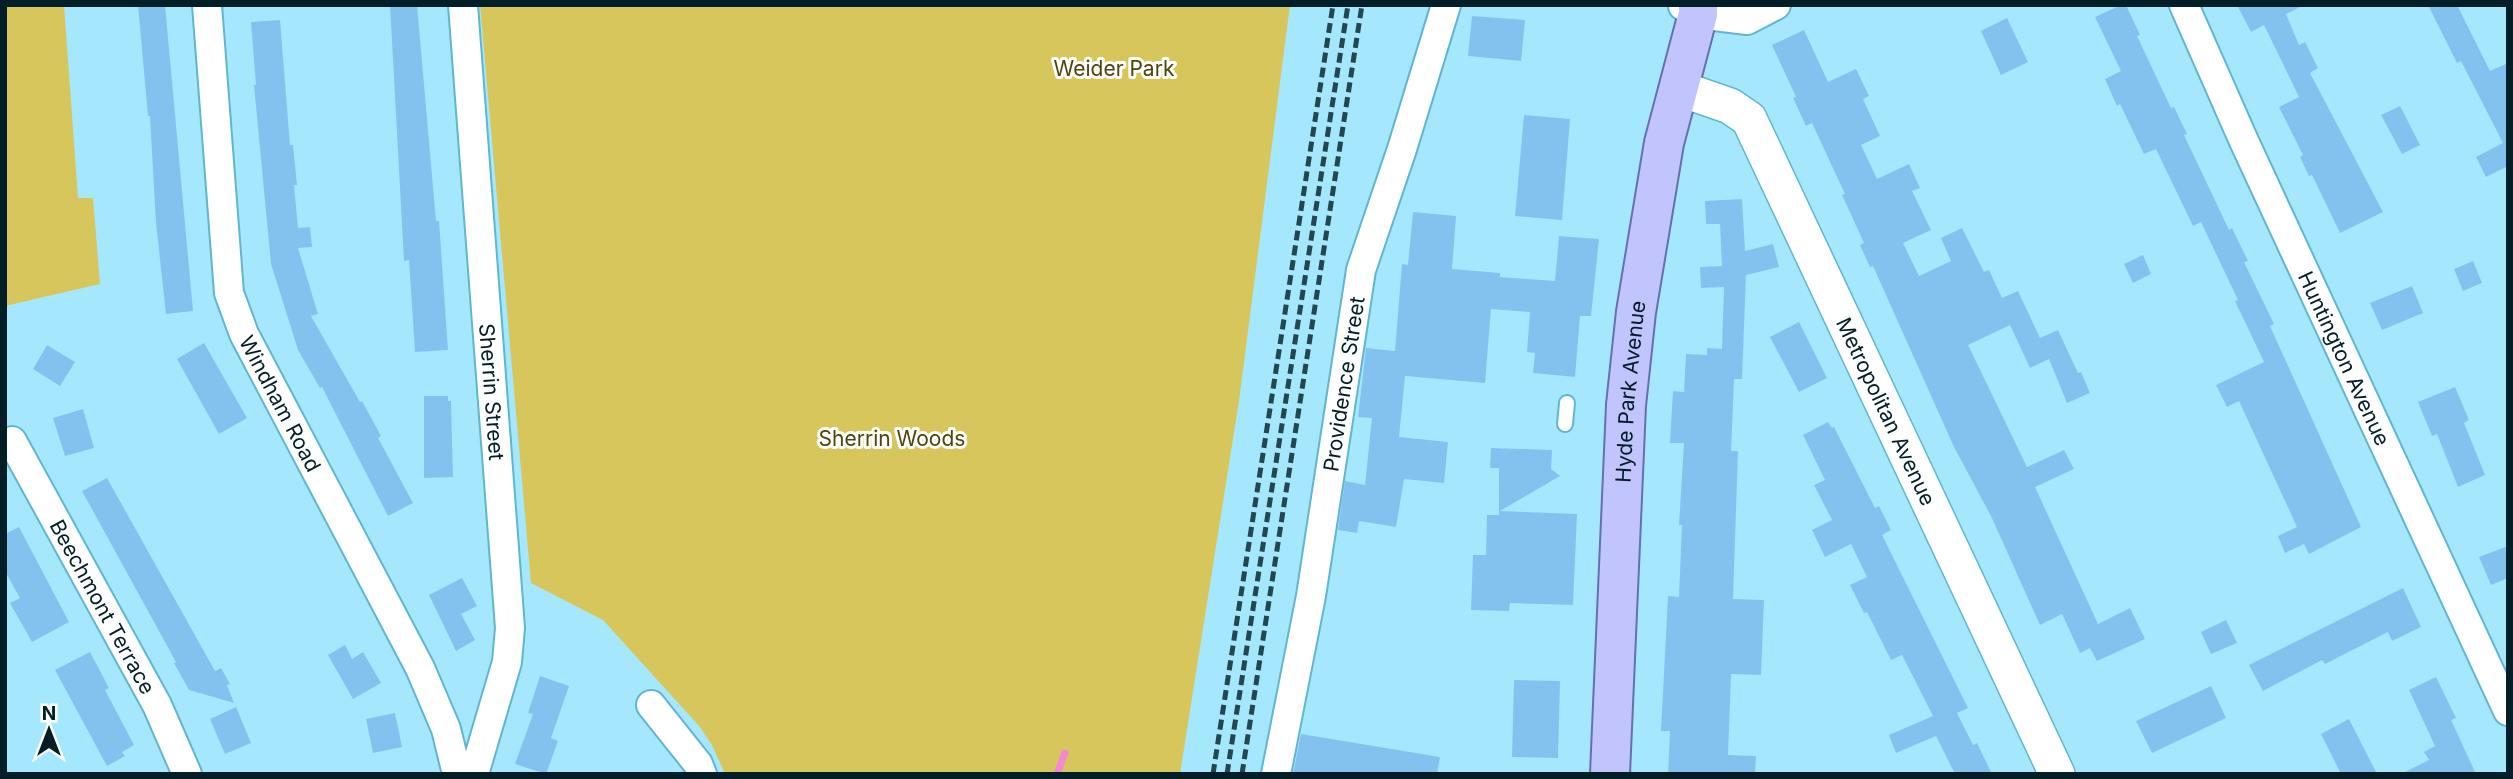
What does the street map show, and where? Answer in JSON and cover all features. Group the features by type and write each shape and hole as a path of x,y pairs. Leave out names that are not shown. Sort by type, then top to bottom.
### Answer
{"main road":[{"name":"Hyde Park Avenue","path":"1610,774 1626,405 1636,312 1653,200 1695,8"}],"street":[{"name":"Windham Road","path":"207,5 229,293 244,334 420,668 446,729 457,774"},
{"name":"Sherrin Street","path":"463,5 510,628 507,662 474,774"},
{"name":"Providence Street","path":"1276,774 1311,596 1361,270 1446,5"},
{"path":"1695,8 1747,20 1776,5"},
{"name":"Huntington Avenue","path":"2184,5 2243,139 2508,711"},
{"name":"Metropolitan Avenue","path":"1678,88 1730,106 1749,119 2057,774"},
{"name":"Beechmont Terrace","path":"12,441 157,705 187,774"},
{"path":"651,705 698,764 702,774"}],"lane":[{"path":"1565,424 1567,403"}],"green space":[{"path":"5,5 64,5 78,198 93,198 100,284 5,306"},
{"name":"Sherrin Woods","path":"480,5 1290,5 1239,401 1180,774 725,774 712,745 700,727 603,620 531,583"}],"building":[{"path":"138,5 165,5 193,311 166,314"},
{"path":"390,5 417,5 436,221 439,221 448,350 415,352 409,260 404,261"},
{"path":"2126,5 2140,35 2137,36 2171,108 2174,107 2187,134 2184,135 2229,230 2232,228 2248,261 2244,262 2274,324 2270,326 2361,527 2309,554 2304,544 2285,553 2278,536 2297,527 2239,401 2227,407 2216,385 2264,362 2235,301 2238,300 2201,222 2193,226 2156,149 2144,154 2105,79 2121,71 2095,17"},
{"path":"2237,5 2304,5 2286,14 2299,45 2305,42 2318,68 2310,73 2383,212 2340,233 2312,175 2309,176 2300,157 2303,155 2279,107 2299,97 2264,25 2251,32"},
{"path":"2428,5 2457,5 2490,71 2508,63 2508,166 2486,177 2476,157 2503,143 2461,61 2457,63"},
{"path":"1472,16 1525,20 1521,61 1468,56"},
{"path":"2007,18 2028,62 2001,75 1981,31"},
{"path":"280,20 290,145 293,145 297,185 294,185 298,228 310,227 312,247 298,248 318,314 311,316 360,402 362,401 381,436 378,438 413,503 388,516 322,387 320,388 298,350 271,264 254,85 251,22"},
{"path":"1804,30 1828,82 1856,69 1869,96 1863,99 1880,136 1861,145 1877,179 1909,164 1920,188 1912,191 1931,230 1903,243 1919,276 1951,261 1941,238 1962,228 1984,272 1989,270 2002,298 2018,291 2040,338 2058,330 2090,393 2067,403 2049,359 2030,368 2010,325 1968,345 2027,467 2064,450 2074,469 2035,487 2098,624 2130,608 2145,639 2097,661 2090,648 2080,653 2062,614 2040,625 1991,516 1954,447 1873,266 1870,267 1860,245 1864,243 1842,195 1845,194 1812,123 1806,126 1793,98 1796,97 1772,45"},
{"path":"2400,106 2420,145 2402,154 2381,115"},
{"path":"1524,115 1570,119 1562,220 1515,216"},
{"path":"1742,199 1745,251 1773,244 1779,267 1746,275 1742,379 1734,379 1731,451 1738,451 1733,599 1764,600 1761,675 1731,674 1728,755 1756,756 1755,774 1668,774 1670,731 1661,731 1668,596 1679,597 1682,525 1679,525 1684,443 1670,443 1673,391 1684,392 1686,354 1707,355 1707,348 1722,349 1724,287 1701,288 1700,267 1722,266 1720,224 1706,224 1705,201"},
{"path":"1413,212 1456,216 1452,269 1500,273 1500,277 1555,281 1559,236 1599,239 1591,316 1580,316 1575,377 1533,373 1535,353 1527,352 1530,312 1491,309 1485,383 1405,376 1399,437 1448,442 1444,483 1404,479 1396,527 1359,521 1357,533 1338,530 1345,481 1365,485 1372,418 1358,417 1366,348 1395,351 1402,264 1408,265"},
{"path":"2143,255 2151,274 2133,283 2124,264"},
{"path":"2473,261 2482,283 2463,291 2454,269"},
{"path":"2412,286 2423,313 2382,330 2370,303"},
{"path":"1799,322 1827,378 1799,392 1770,337"},
{"path":"204,343 247,418 219,434 177,359"},
{"path":"47,345 75,362 60,386 33,369"},
{"path":"2455,387 2469,420 2464,423 2485,475 2458,487 2437,434 2432,436 2418,402"},
{"path":"424,396 448,396 448,401 451,401 453,477 424,478"},
{"path":"83,409 94,448 65,456 53,418"},
{"path":"1828,422 1834,427 1875,508 1879,506 1891,530 1882,535 1968,708 1957,713 1973,745 1977,743 1992,774 1955,774 1936,736 1896,753 1889,735 1933,716 1902,655 1891,660 1850,585 1867,577 1851,544 1825,557 1812,530 1832,520 1814,485 1825,480 1803,435"},
{"path":"1491,448 1552,450 1551,469 1560,476 1500,511 1577,514 1573,605 1510,603 1509,611 1471,610 1473,555 1486,555 1487,515 1499,515 1499,468 1490,468"},
{"path":"107,478 215,671 221,668 230,684 227,685 234,703 189,690 82,491"},
{"path":"19,527 69,622 32,642 10,603 20,598 5,571 5,534"},
{"path":"2508,546 2508,578 2491,585 2479,557"},
{"path":"462,578 477,606 461,614 475,640 456,651 429,595"},
{"path":"2403,588 2421,627 2392,641 2388,632 2325,664 2322,660 2263,691 2249,665"},
{"path":"2226,620 2237,643 2211,654 2201,632"},
{"path":"345,645 352,659 363,652 381,683 353,699 328,655"},
{"path":"90,652 109,688 105,690 134,745 122,752 125,756 107,766 55,670"},
{"path":"540,676 569,686 551,738 558,741 546,774 515,764 533,714 528,713"},
{"path":"2436,677 2456,718 2451,720 2476,774 2401,774 2429,760 2424,752 2435,746 2409,690"},
{"path":"1514,680 1560,681 1558,758 1512,757"},
{"path":"2211,686 2226,718 2152,753 2136,721"},
{"path":"236,707 251,743 225,754 210,719"},
{"path":"395,713 402,747 373,753 366,719"},
{"path":"2349,719 2377,774 2341,774 2321,734"},
{"path":"1301,734 1440,757 1437,774 1293,774"}],"waterway":[{"path":"1057,774 1065,753"}],"railway":[{"path":"1213,774 1333,5"},
{"path":"1227,774 1348,5"},
{"path":"1242,774 1362,5"}],"park label":[{"name":"Weider Park","path":"1114,68"}]}
